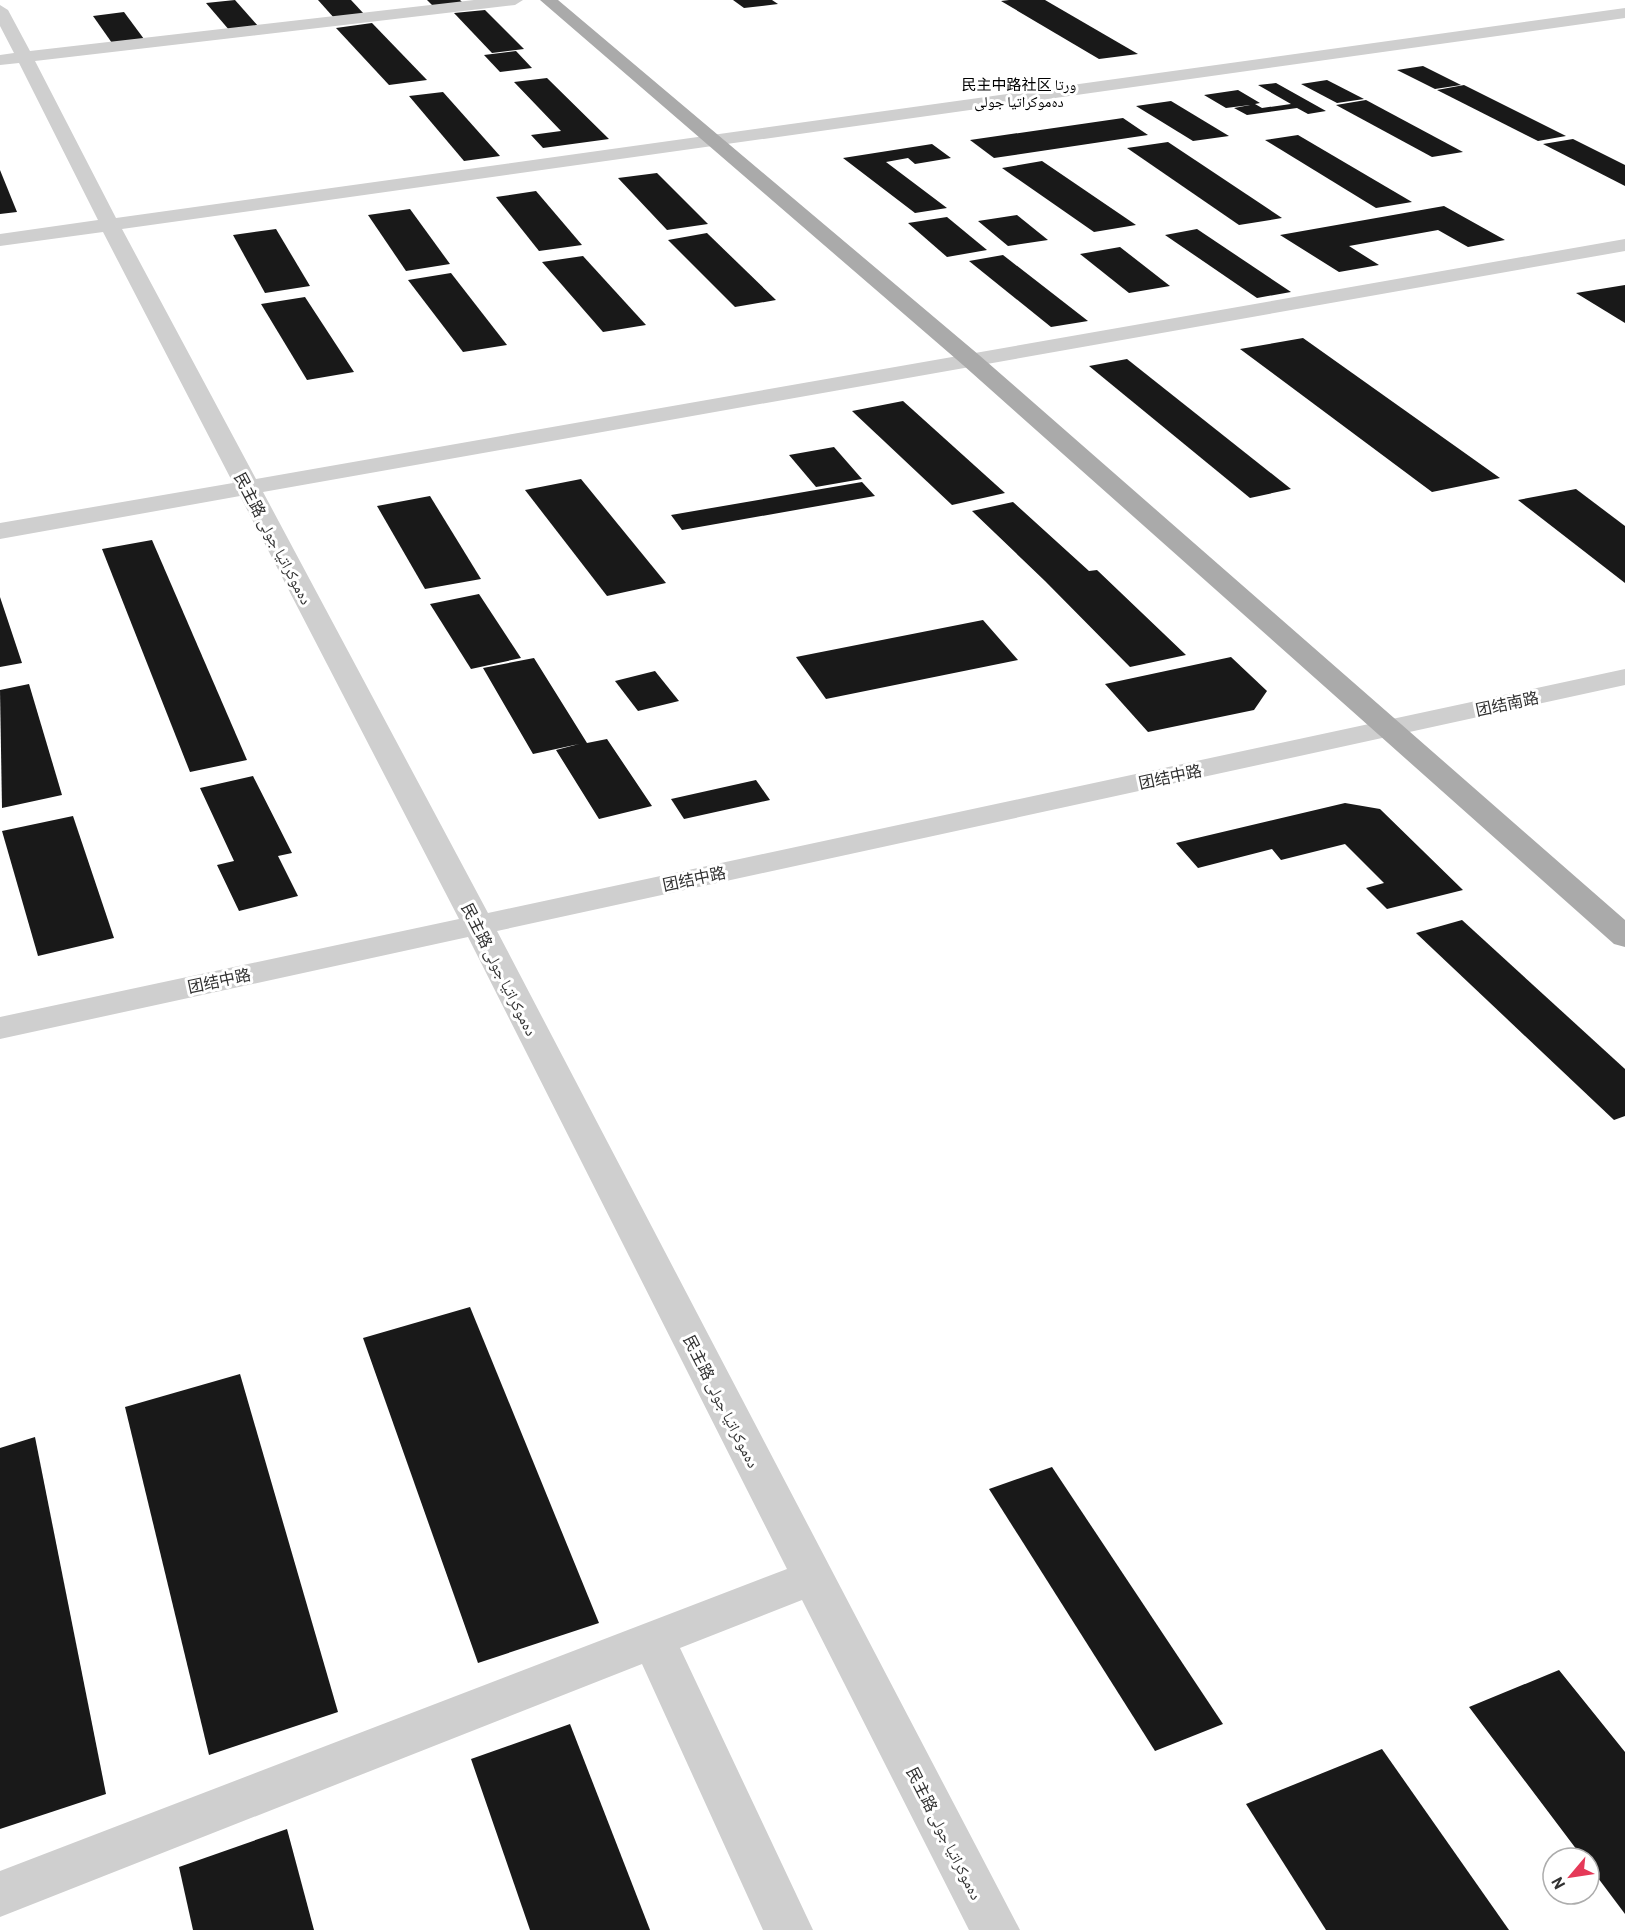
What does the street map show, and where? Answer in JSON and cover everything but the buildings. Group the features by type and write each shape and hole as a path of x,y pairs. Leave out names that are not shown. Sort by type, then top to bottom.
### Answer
{"main road":[{"path":"548,0 971,360 1625,937"}],"street":[{"path":"13,59 514,0"},
{"name":"民主路 دەموكراتيا جولى","path":"0,10 13,59 110,225 248,487 477,925 995,1930"},
{"path":"0,240 1625,13"},
{"path":"0,531 1625,245"},
{"name":"团结南路","path":"1389,729 1625,676"},
{"name":"团结中路","path":"0,1028 1389,729"},
{"path":"0,1894 813,1577"},
{"path":"653,1639 788,1930"}],"district":[{"name":"民主中路社区 ورتا دەموكراتيا جولى","path":"1019,92"}]}
